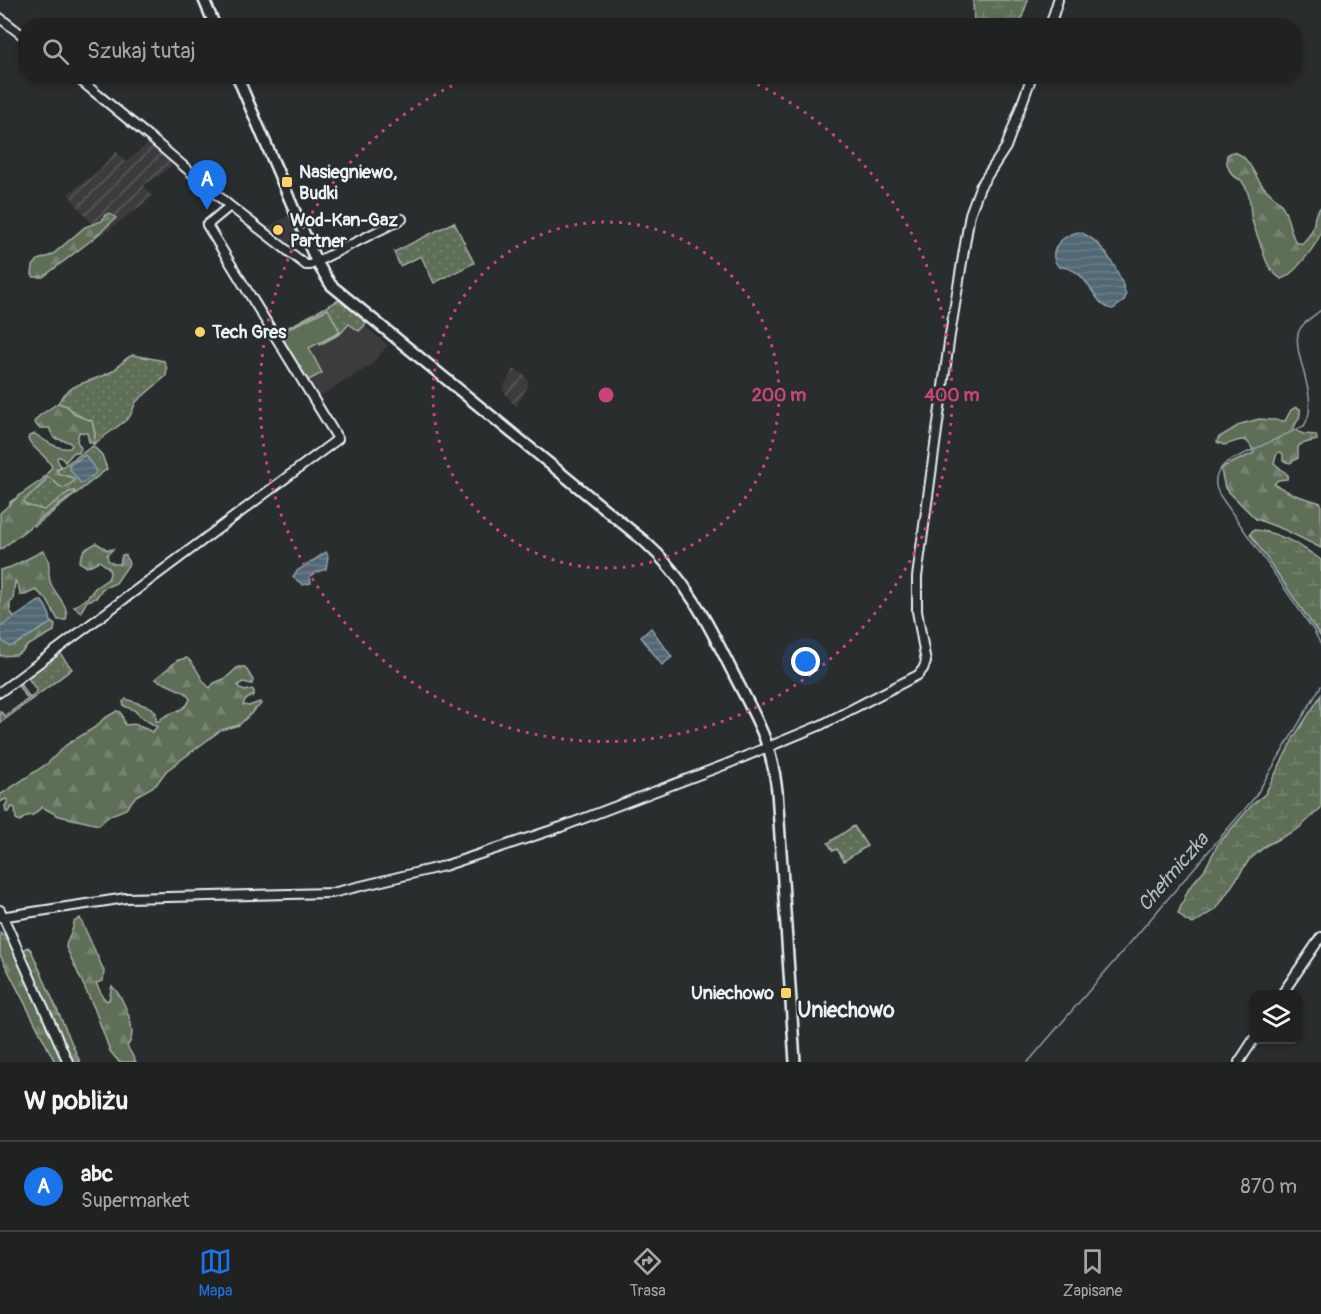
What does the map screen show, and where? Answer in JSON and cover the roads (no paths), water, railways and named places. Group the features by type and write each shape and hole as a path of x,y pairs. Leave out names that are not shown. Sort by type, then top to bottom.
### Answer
{"main road":[{"path":"204,0 212,18"},
{"path":"240,84 316,261 326,278 338,291 618,519 666,561 699,606 769,747 777,791 795,1062"}],"street":[{"path":"1052,18 1058,0"},
{"path":"0,18 18,32"},
{"path":"85,84 301,263 310,265 402,219"},
{"path":"69,1062 1,914 126,898 333,893 444,866 561,827 769,747 911,680 920,673 925,667 925,654 917,611 916,584 950,335 970,214 980,187 1006,147 1029,84"},
{"path":"0,692 338,439 207,225 230,206"},
{"path":"1285,990 1321,937"},
{"path":"1239,1062 1251,1044"}],"water":[{"path":"1079,232 1088,236 1103,249 1120,277 1126,295 1124,301 1113,309 1100,302 1078,273 1059,267 1055,261 1057,245 1067,237"},
{"path":"85,455 96,471 81,484 69,465"},
{"path":"326,552 328,556 326,569 314,573 310,577 311,583 303,585 293,577 297,571"},
{"path":"42,601 47,609 51,623 13,646 2,641 0,627"},
{"path":"651,628 672,657 662,665 641,637"}],"waterway":[{"name":"Chełmiczka","path":"1321,310 1304,324 1298,334 1299,354 1310,403 1304,426 1227,462 1220,469 1216,481 1219,494 1314,631 1321,645"},
{"name":"Chełmiczka","path":"1028,1062 1255,797 1321,686"}],"place":[{"name":"Nasiegniewo, Budki","path":"287,182"},
{"name":"abc","path":"207,210"},
{"name":"Wod-Kan-Gaz Partner","path":"278,230"},
{"name":"Tech Gres","path":"200,332"},
{"name":"Uniechowo","path":"786,993"}],"district":[{"name":"Uniechowo","path":"846,1010"}]}
